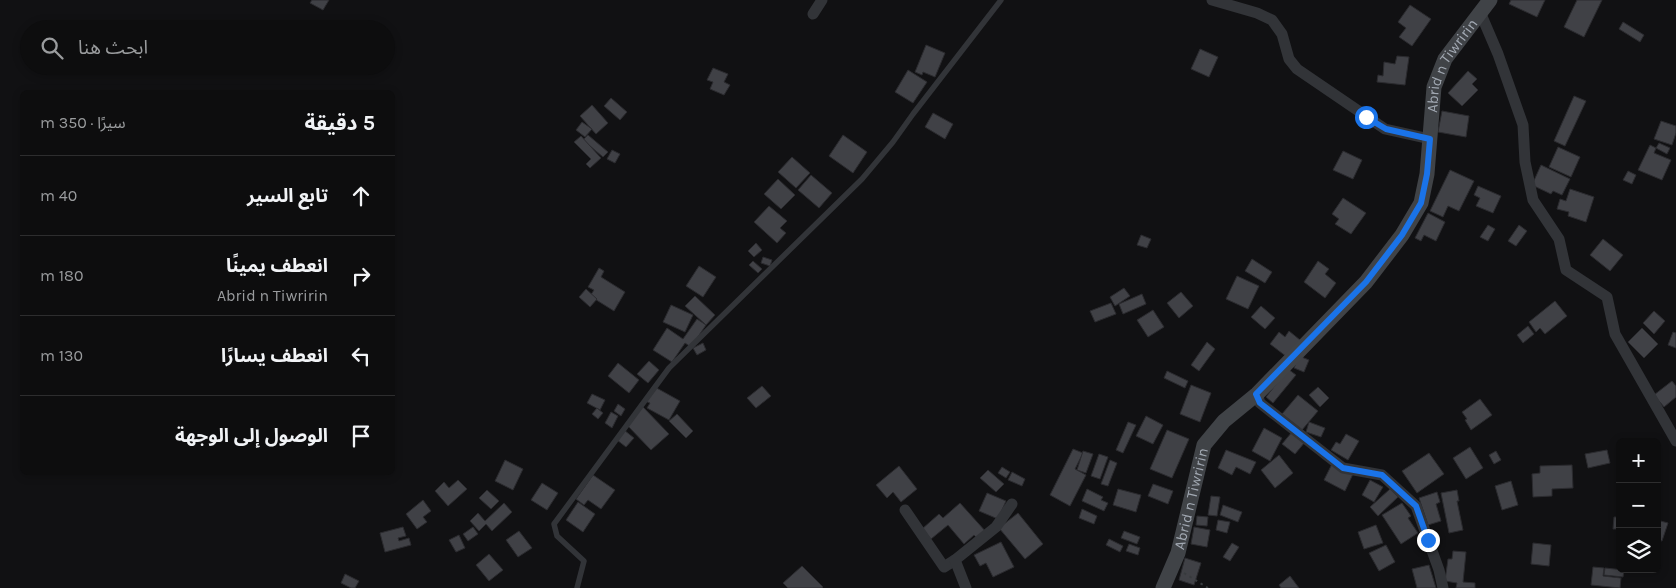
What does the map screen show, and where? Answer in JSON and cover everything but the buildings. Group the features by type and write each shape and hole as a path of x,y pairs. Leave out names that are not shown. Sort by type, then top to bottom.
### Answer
{"street":[{"path":"814,14 822,0"},
{"path":"1212,0 1257,13 1272,20 1282,34 1289,59 1297,69 1366,117 1386,129 1430,139"},
{"path":"1485,6 1498,54 1523,124 1525,162 1533,200 1559,239 1566,270 1607,297 1615,334 1676,441"},
{"name":"Abrid n Tiwririn","path":"1163,588 1178,553 1204,445 1224,421 1256,394 1366,282 1402,235 1421,203 1427,174 1434,87 1445,59 1485,6"},
{"path":"1256,394 1260,403 1343,468 1382,475 1416,506 1439,570 1443,588"},
{"path":"905,510 944,567 996,527 1012,504"},
{"path":"955,560 966,588"}],"lane":[{"path":"577,588 584,561 557,536 554,524 669,368 862,179 893,142 1001,0"}],"path":[{"path":"1173,567 1208,588"}],"route":[{"path":"1366,117 1386,129 1430,139 1427,174 1421,203 1402,235 1366,282 1256,394 1260,403 1343,468 1382,475 1416,506 1428,540"}]}
